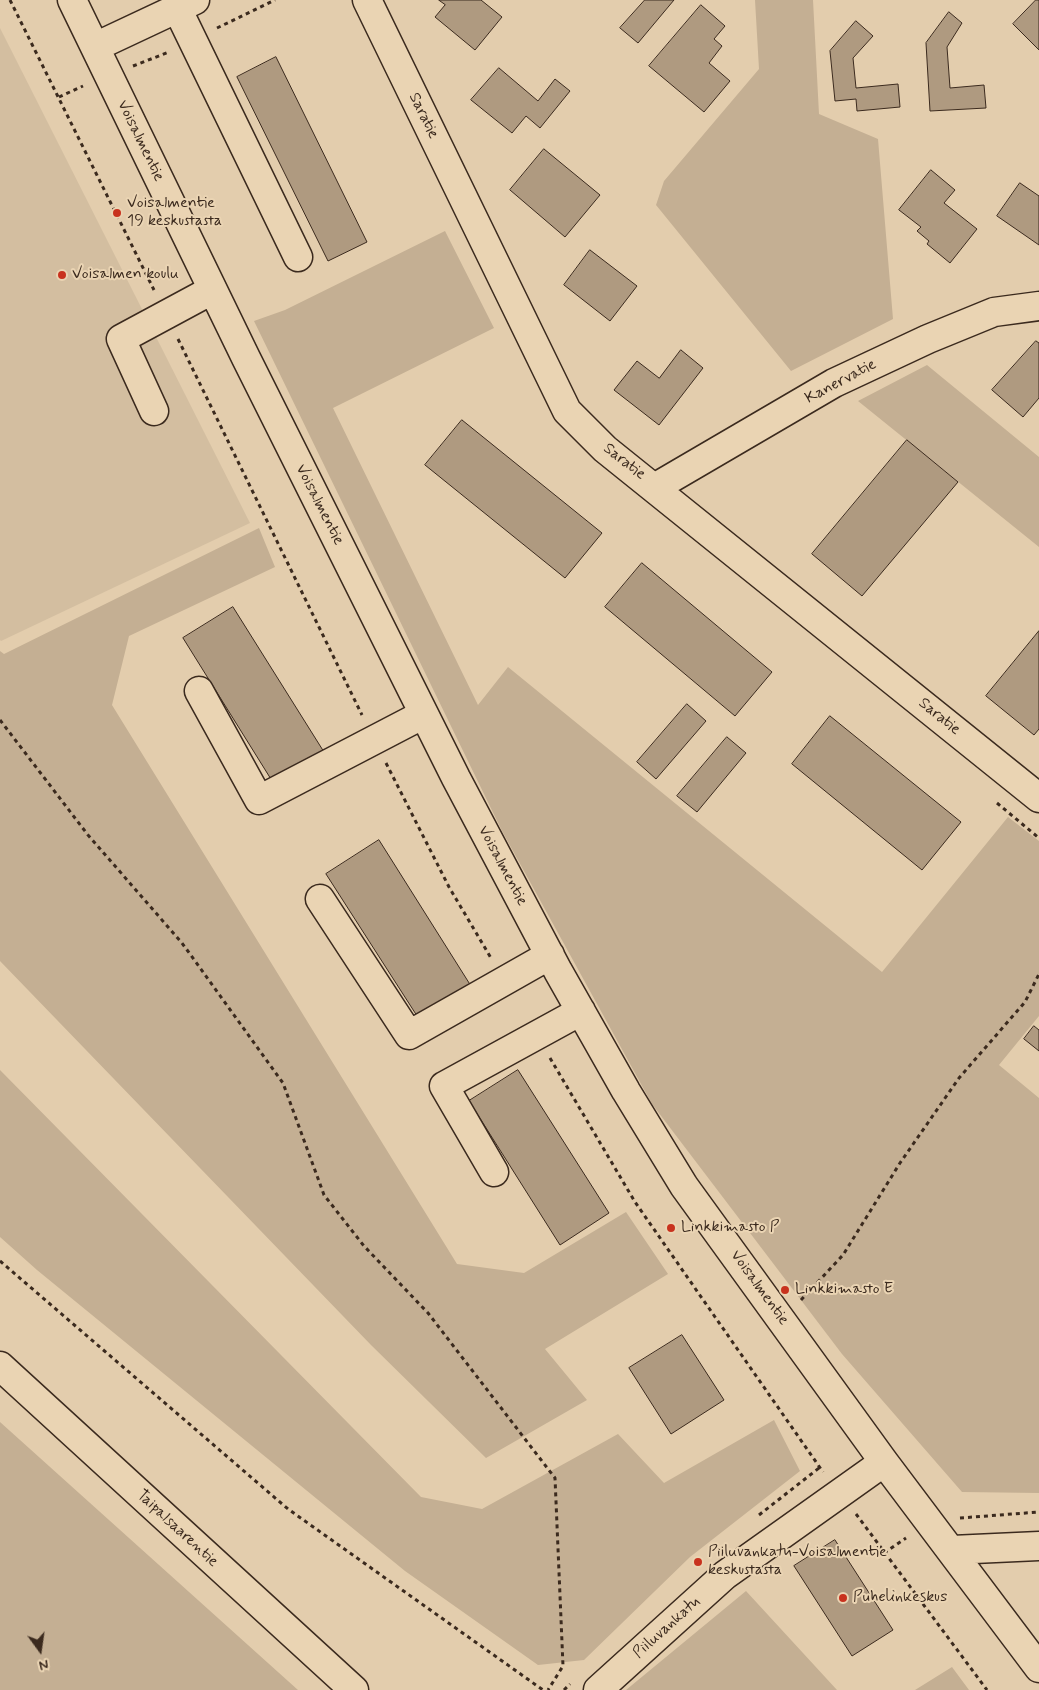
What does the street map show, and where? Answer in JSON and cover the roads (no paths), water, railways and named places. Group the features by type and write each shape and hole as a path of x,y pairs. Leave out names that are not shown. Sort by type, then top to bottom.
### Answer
{"street":[{"name":"Voisalmentie","path":"72,0 212,290 424,714 550,955 626,1091 684,1186 884,1462 1039,1668"},
{"name":"Saratie","path":"367,0 567,410 605,449 656,487 1039,798"},
{"path":"95,48 186,4 298,257"},
{"path":"154,411 121,339 167,316 212,290"},
{"name":"Kanervatie","path":"656,487 834,383 928,339 994,312 1039,306"},
{"path":"199,691 259,800 424,714"},
{"path":"320,899 409,1035 550,955"},
{"path":"494,1172 444,1086 581,1011"},
{"name":"Taipalsaarentie","path":"0,1366 354,1690"},
{"name":"Piiluvankatu","path":"598,1690 726,1575 884,1462"},
{"path":"952,1550 1039,1546"}],"place":[{"name":"Voisalmentie 19 keskustasta","path":"117,213"},
{"name":"Voisalmen koulu","path":"62,275"},
{"name":"Linkkimasto P","path":"671,1228"},
{"name":"Linkkimasto E","path":"785,1290"},
{"name":"Piiluvankatu-Voisalmentie keskustasta","path":"698,1562"},
{"name":"Puhelinkeskus","path":"843,1598"}]}
